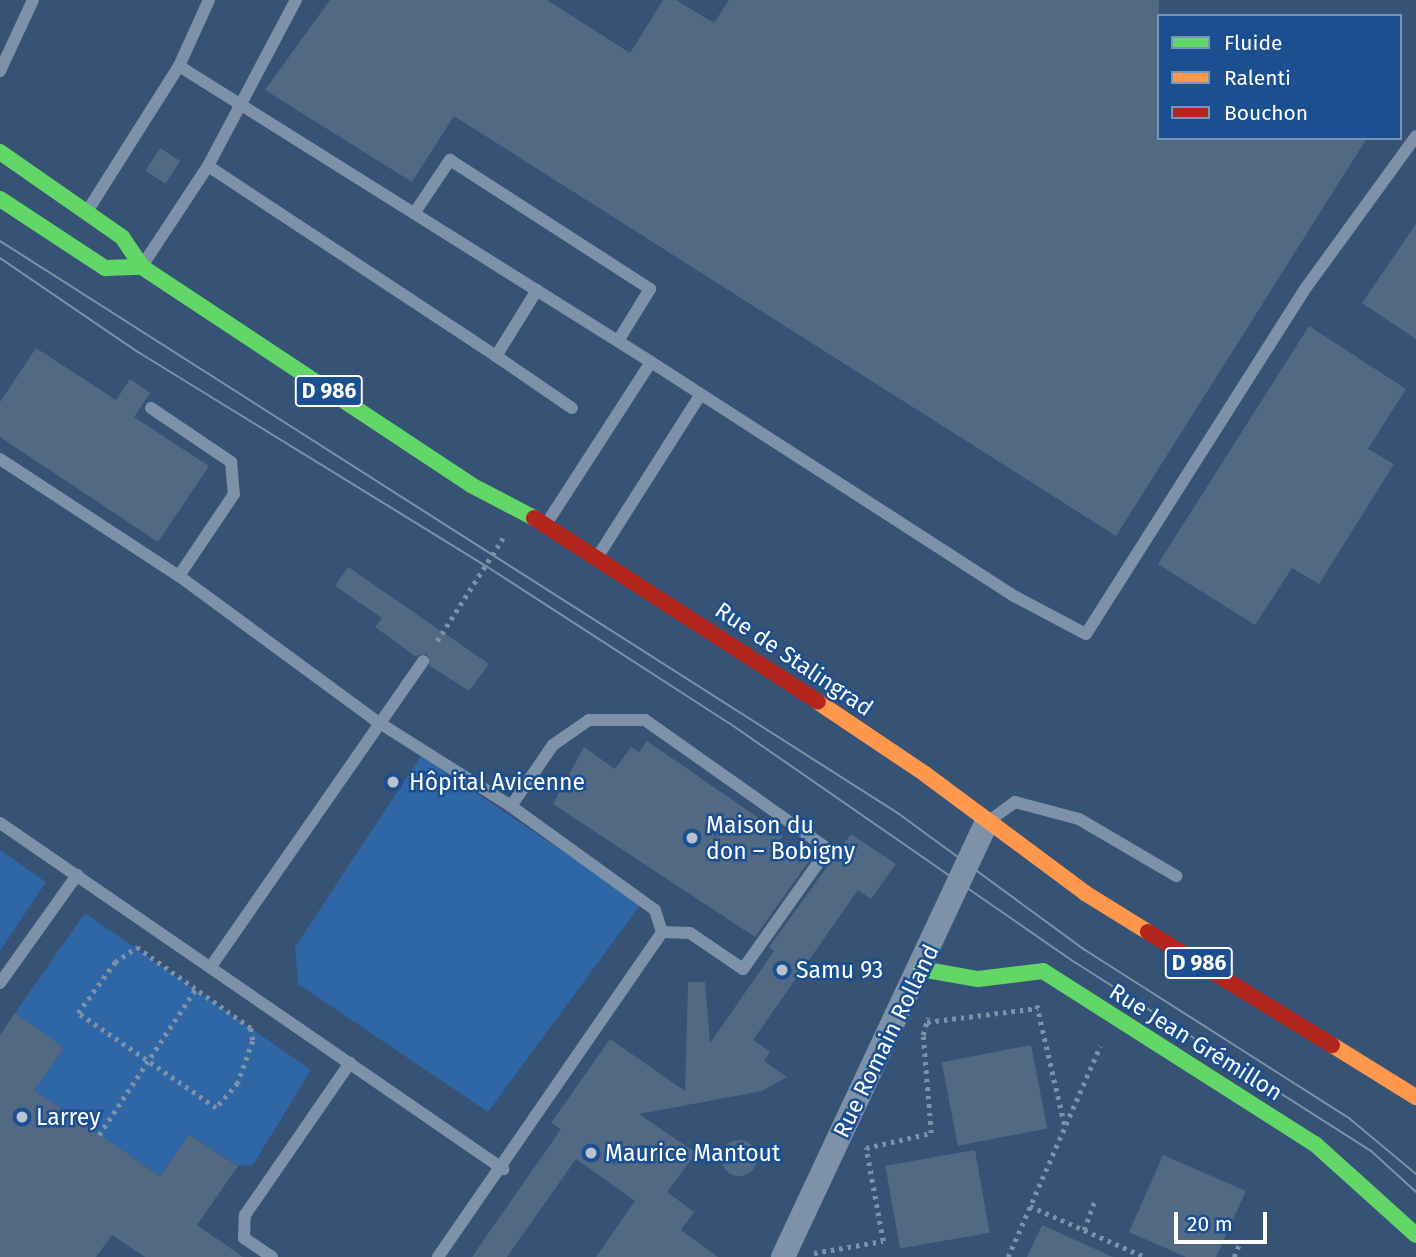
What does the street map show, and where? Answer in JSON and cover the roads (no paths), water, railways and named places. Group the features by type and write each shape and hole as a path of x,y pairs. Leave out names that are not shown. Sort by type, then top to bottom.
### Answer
{"main road":[{"name":"Rue de Stalingrad","path":"0,152 122,237 142,267 471,485 520,509 598,557 925,774 986,823 1085,893 1416,1097"},
{"path":"0,199 105,268 142,267"},
{"name":"Rue Jean Grémillon","path":"932,971 978,979 1043,971 1315,1144 1416,1235"}],"street":[{"name":"Rue Romain Rolland","path":"794,1256 932,971 986,823"},
{"path":"1411,1257 1416,1244"}],"lane":[{"path":"0,71 33,0"},
{"path":"86,212 179,66 209,0"},
{"path":"142,267 208,166 296,0"},
{"path":"179,66 243,103 415,212 1016,597 1087,635 1305,289 1416,136"},
{"path":"415,212 450,160 650,289 618,341"},
{"path":"208,166 572,408"},
{"path":"496,356 537,290"},
{"path":"546,524 651,362"},
{"path":"598,557 701,394"},
{"path":"151,408 231,462 234,494 179,576"},
{"path":"0,459 179,576 378,722 511,806 655,910 662,932"},
{"path":"212,965 378,722 423,661"},
{"path":"511,806 553,745 590,720 645,720 828,849 743,969 690,933 662,932"},
{"path":"986,823 1015,802 1079,819 1177,876"},
{"path":"0,823 212,965 503,1169"},
{"path":"0,983 77,875"},
{"path":"438,1257 503,1169 662,932"},
{"path":"272,1257 244,1238 245,1215 350,1063"}],"tram line":[{"path":"0,241 899,814 1085,950 1350,1119 1416,1174"},
{"path":"0,258 138,352 486,566 729,723 1076,963 1371,1151 1416,1192"}],"place":[{"name":"Hôpital Avicenne","path":"393,782"},
{"name":"Maison du don – Bobigny","path":"692,838"},
{"name":"Samu 93","path":"782,970"},
{"name":"Larrey","path":"22,1117"},
{"name":"Maurice Mantout","path":"591,1153"}]}
